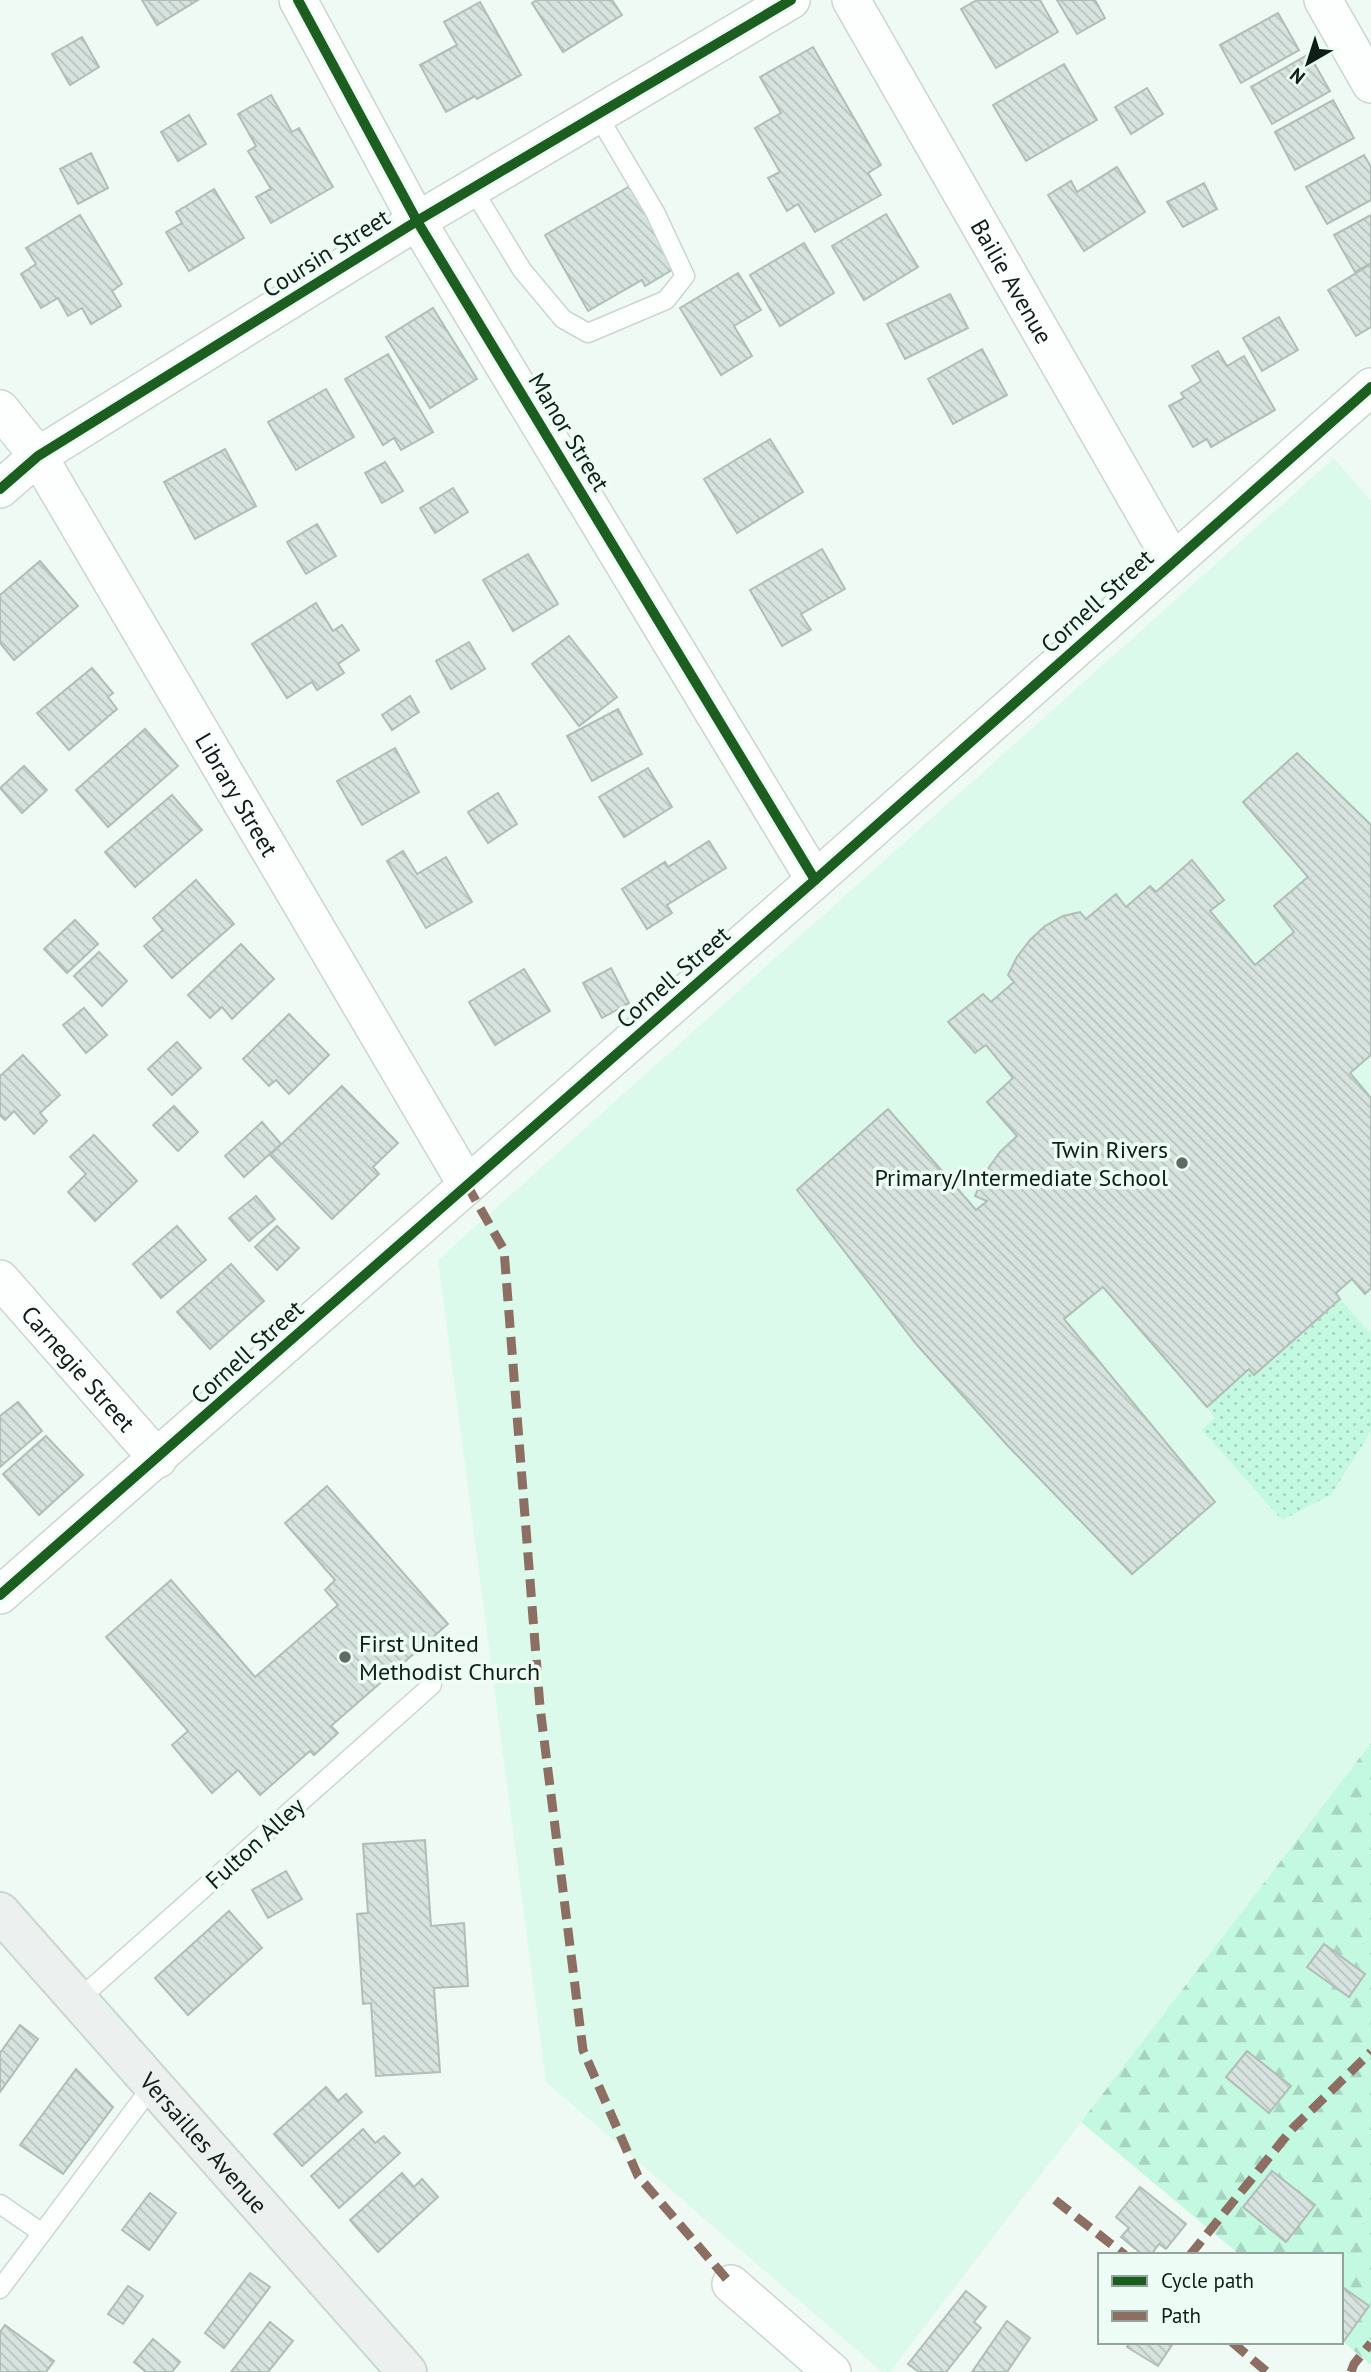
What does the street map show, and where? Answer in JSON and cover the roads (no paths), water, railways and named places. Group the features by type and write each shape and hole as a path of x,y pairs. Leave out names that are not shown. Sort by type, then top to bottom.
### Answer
{"street":[{"name":"Manor Street","path":"298,0 417,221 815,880"},
{"name":"Coursin Street","path":"0,489 38,456 417,221 791,0"},
{"name":"Bailie Avenue","path":"850,0 1173,562"},
{"path":"1323,0 1371,84"},
{"name":"Cornell Street","path":"0,1595 158,1459 1371,387"},
{"name":"Library Street","path":"0,409 38,456 467,1185"},
{"name":"Carnegie Street","path":"0,1279 158,1459"},
{"name":"Versailles Avenue","path":"0,1912 407,2372"},
{"path":"731,2284 832,2372"}],"lane":[{"path":"472,188 522,270 563,319 588,333 666,300 685,276 655,212 597,114"},
{"name":"Fulton Alley","path":"78,2000 432,1685"},
{"path":"0,2289 153,2085"},
{"path":"0,2204 42,2233"}],"place":[{"name":"Twin Rivers Primary/Intermediate School","path":"1182,1163"},
{"name":"First United Methodist Church","path":"345,1657"}]}
